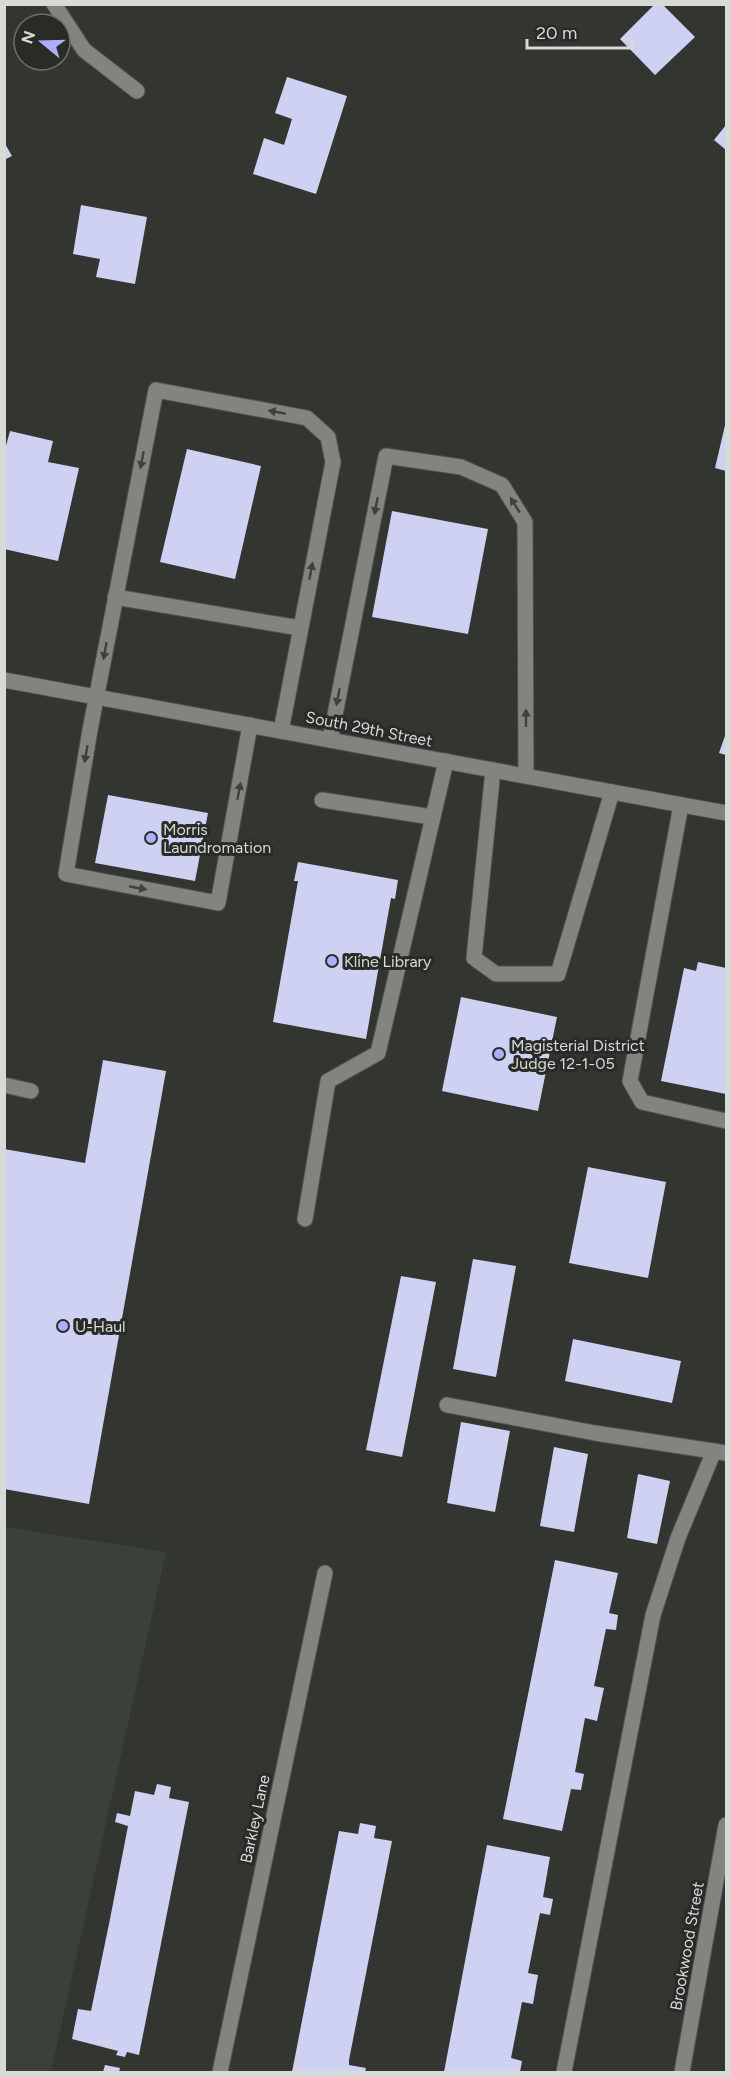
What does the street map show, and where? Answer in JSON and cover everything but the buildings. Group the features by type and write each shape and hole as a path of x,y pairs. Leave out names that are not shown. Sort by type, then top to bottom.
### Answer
{"street":[{"path":"54,4 84,50 137,91"},
{"path":"250,725 218,903 66,874 97,697 156,390 307,418 328,437 333,462 281,730"},
{"path":"330,740 386,456 461,467 502,485 525,522 526,776"},
{"path":"116,597 300,628"},
{"name":"South 29th Street","path":"4,680 726,813"},
{"path":"305,1219 328,1081 378,1053 446,761"},
{"path":"493,770 474,958 496,974 558,974 612,792"},
{"path":"322,800 432,818"},
{"path":"681,805 630,1081 642,1102 726,1121"},
{"path":"4,1085 31,1091"},
{"path":"447,1405 595,1433 720,1452 678,1538 653,1615 564,2073"},
{"name":"Barkley Lane","path":"220,2073 325,1573"},
{"name":"Brookwood Street","path":"682,2073 726,1825"}],"shaded area":[{"path":"5,1527 166,1552 51,2072 5,2072"}],"place":[{"name":"Morris Laundromation","path":"151,838"},
{"name":"Kline Library","path":"332,961"},
{"name":"Magisterial District Judge 12-1-05","path":"499,1054"},
{"name":"U-Haul","path":"63,1326"}]}
